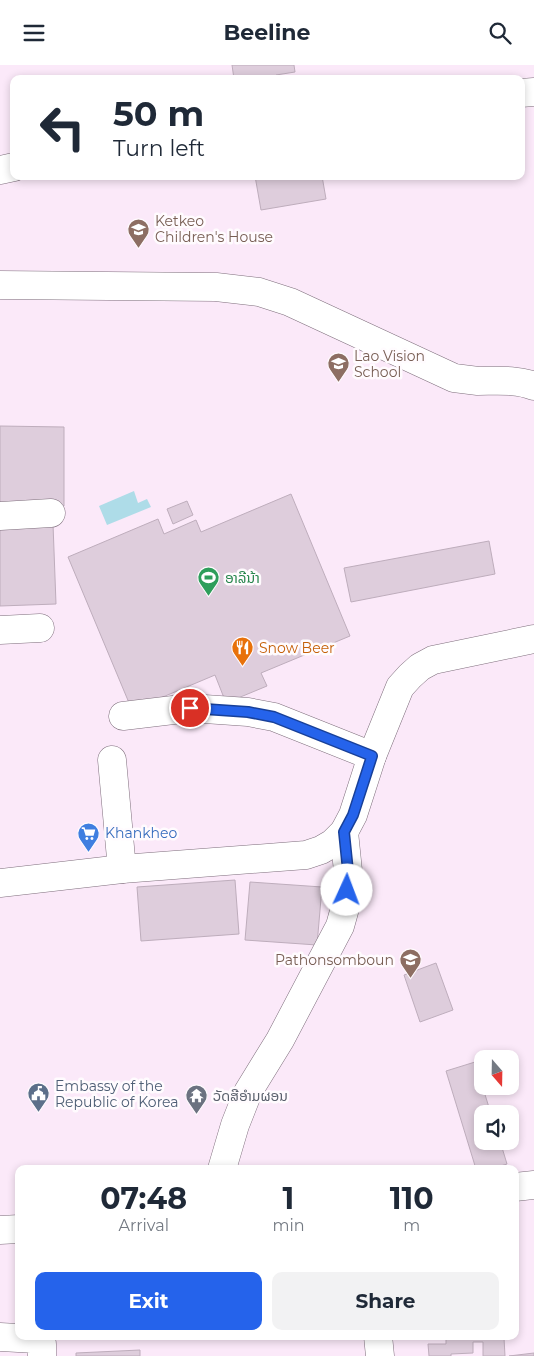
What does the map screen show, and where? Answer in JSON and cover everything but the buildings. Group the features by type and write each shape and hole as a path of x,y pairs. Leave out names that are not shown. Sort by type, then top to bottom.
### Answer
{"street":[{"path":"0,285 216,287 259,292 290,302 454,378 534,385"},
{"path":"0,516 52,513"},
{"path":"0,630 40,628"},
{"path":"0,883 122,869 306,855 321,850 333,843 344,832 353,815 372,756 400,687 410,676 420,667 433,661 534,639"},
{"path":"123,716 190,708 248,712 274,717 372,756"},
{"path":"112,760 122,869"},
{"path":"223,1165 234,1125 248,1092 280,1040 340,926 345,908 348,871 344,832"},
{"path":"519,1187 534,1185"},
{"path":"0,1230 15,1229"},
{"path":"0,1337 15,1338"},
{"path":"37,1340 42,1344 42,1356"},
{"path":"378,1340 380,1356"}],"water":[{"path":"134,491 138,503 147,499 151,507 107,525 99,506"}],"place":[{"name":"Ketkeo Children's House","path":"139,248"},
{"name":"Lao Vision School","path":"338,383"},
{"name":"ອາລີນ້າ","path":"209,597"},
{"name":"Snow Beer","path":"243,667"},
{"name":"Khankheo","path":"89,852"},
{"name":"Pathonsomboun","path":"410,979"},
{"name":"Embassy of the Republic of Korea","path":"39,1113"},
{"name":"ວັດສີອຳມຜອນ","path":"197,1115"}],"route":[{"path":"190,708 248,712 274,717 372,756 353,815 344,832 348,871 347,890"}]}
